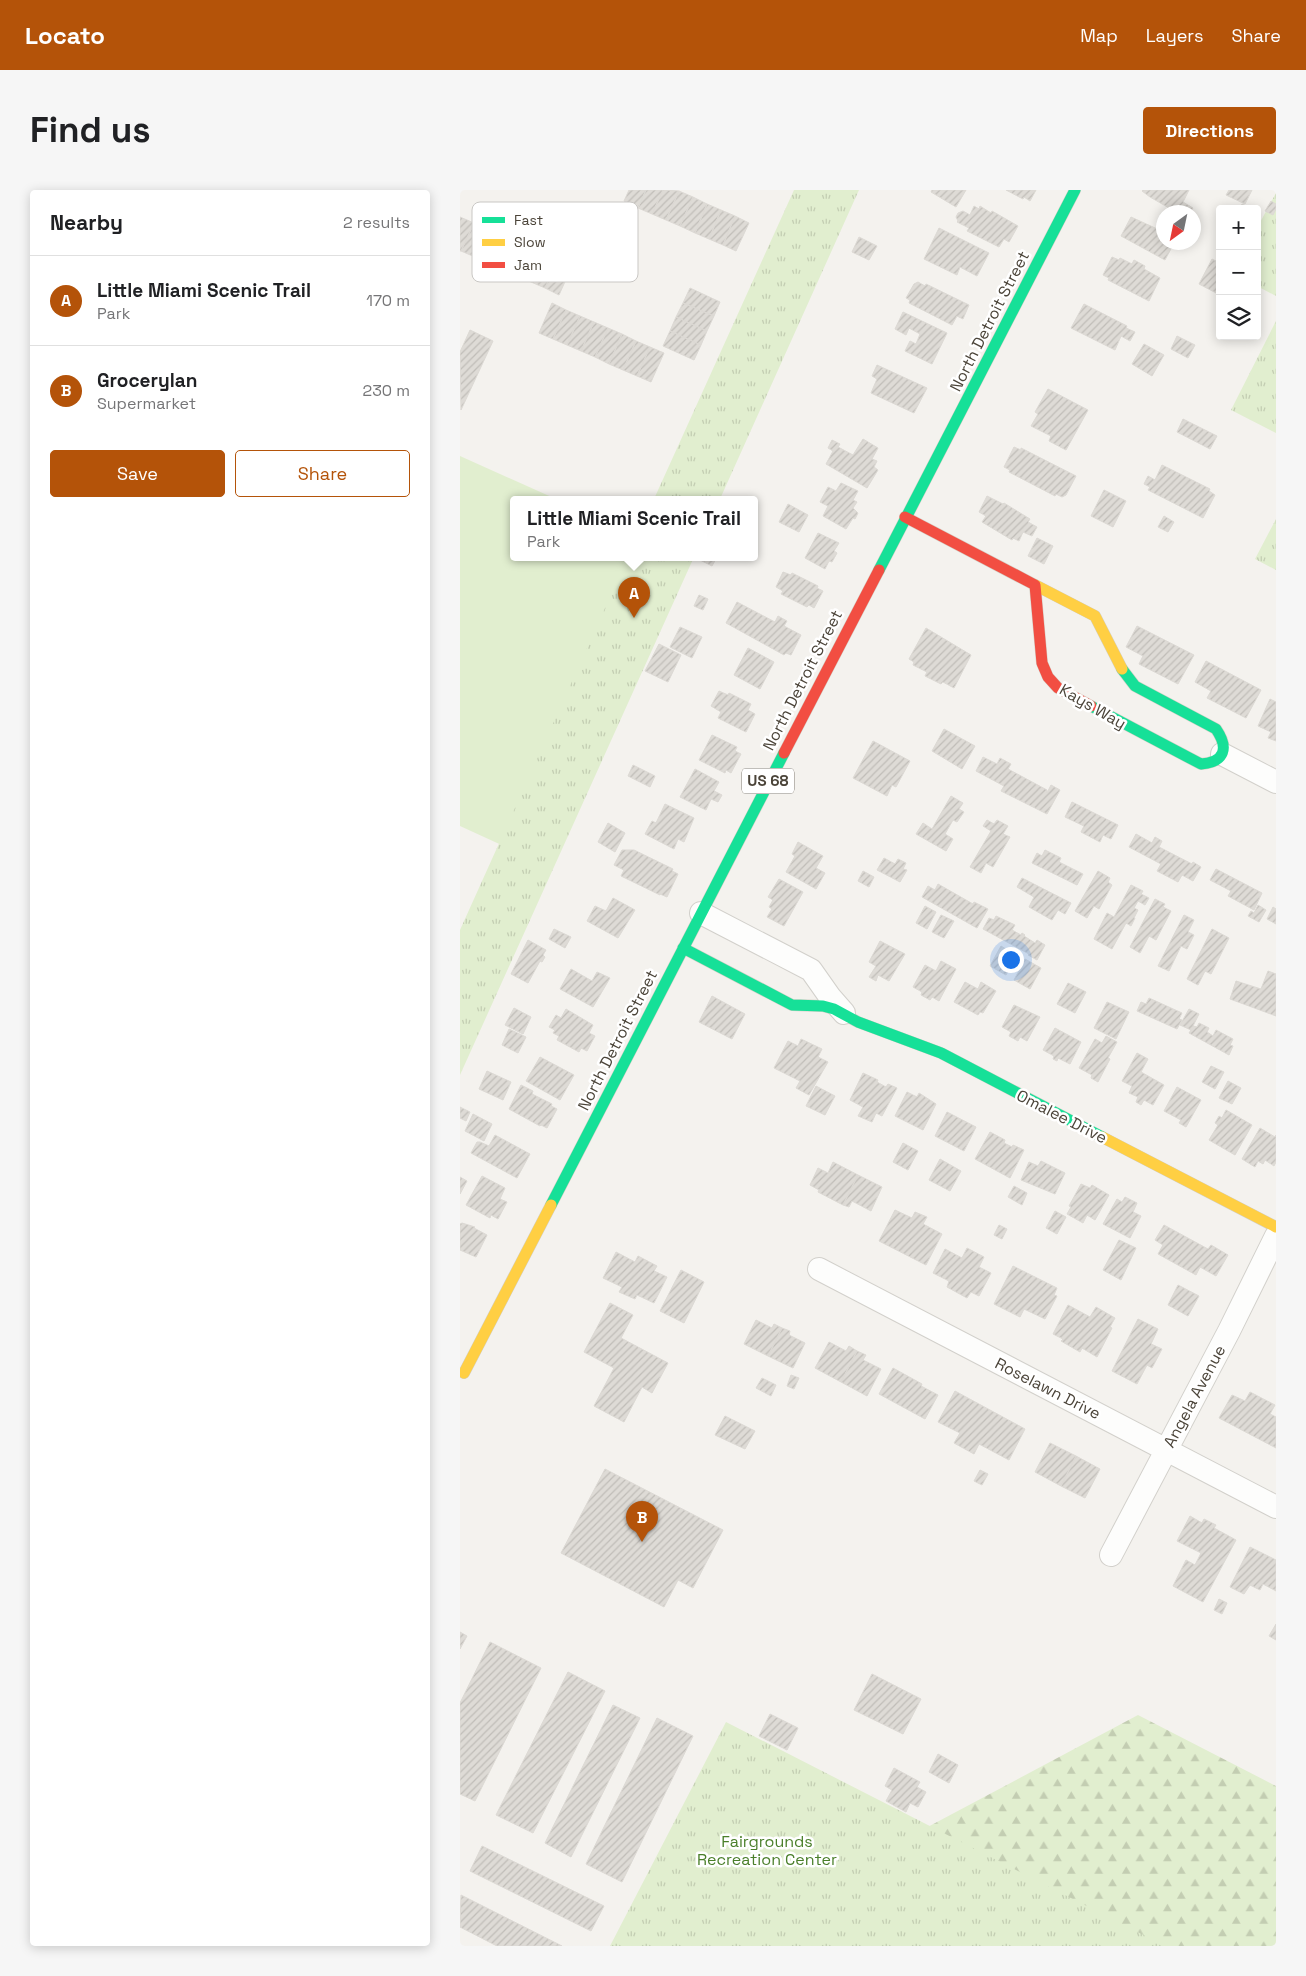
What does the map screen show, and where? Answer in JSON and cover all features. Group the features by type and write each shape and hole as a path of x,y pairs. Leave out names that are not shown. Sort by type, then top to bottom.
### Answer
{"main road":[{"name":"North Detroit Street","path":"464,1373 1075,190"},
{"path":"905,517 1095,616 1124,674 1135,686 1216,729 1223,737 1222,754"},
{"name":"Kays Way","path":"1035,585 1042,663 1048,677 1058,688 1201,764 1210,764 1222,754"},
{"name":"Omalee Drive","path":"683,948 792,1005 823,1006 844,1013 858,1022 941,1053 1276,1227"}],"street":[{"path":"1222,754 1276,782"},
{"name":"Omalee Drive","path":"701,913 811,970 844,1013"},
{"name":"Angela Avenue","path":"1111,1555 1229,1331 1276,1236"},
{"name":"Roselawn Drive","path":"819,1269 1276,1507"}],"green space":[{"path":"794,190 859,190 721,496 655,496"},
{"path":"1276,193 1276,296 1261,288 1261,221"},
{"path":"1276,321 1276,433 1231,410"},
{"path":"460,456 549,496 510,496 510,561 637,561 508,848 460,826"},
{"path":"1276,519 1276,570 1255,559"},
{"path":"626,561 692,561 460,1075 460,930"},
{"path":"1138,1715 1276,1786 1276,1946 643,1946 922,1830"},
{"name":"Fairgrounds Recreation Center","path":"726,1722 1165,1946 610,1946"}],"building":[{"path":"629,190 646,190 638,208 638,202 624,201"},
{"path":"646,190 663,190 652,214 638,208"},
{"path":"663,190 679,191 666,220 652,214"},
{"path":"932,190 966,190 956,207 931,192"},
{"path":"1006,190 1036,190 1030,201"},
{"path":"1189,190 1183,202 1188,205 1164,205 1142,191"},
{"path":"1229,190 1252,190 1245,204 1226,195"},
{"path":"679,191 693,197 680,226 666,220"},
{"path":"693,197 707,204 695,233 680,226"},
{"path":"1271,201 1276,204 1273,215 1265,211"},
{"path":"707,204 721,210 709,239 695,233"},
{"path":"974,206 979,209 980,206 991,213 992,211 1018,226 1009,242 1004,239 999,247 967,231 969,228 957,222 956,217 958,213 963,211 970,215"},
{"path":"721,210 735,216 723,245 709,239"},
{"path":"735,216 749,223 736,251 723,245"},
{"path":"460,217 472,222 472,227 460,251"},
{"path":"1131,217 1156,228 1156,250 1170,250 1165,260 1121,236"},
{"path":"472,227 472,256 461,251"},
{"path":"939,228 989,253 977,276 960,267 957,275 924,259"},
{"path":"859,237 877,246 869,260 852,252"},
{"path":"1112,257 1119,260 1120,258 1132,264 1134,260 1145,266 1144,269 1160,278 1149,301 1108,280 1109,278 1103,275"},
{"path":"1212,259 1216,261 1216,293 1199,284"},
{"path":"531,282 548,282 545,288"},
{"path":"548,282 565,282 559,295 545,288"},
{"path":"918,282 969,305 963,319 957,316 952,325 909,303 910,300 906,298 914,284"},
{"path":"690,288 720,302 714,316 683,303"},
{"path":"552,303 566,310 553,339 539,333"},
{"path":"683,303 714,316 707,331 676,317"},
{"path":"1084,304 1135,332 1130,341 1121,336 1115,350 1071,328"},
{"path":"566,310 580,316 567,345 553,339"},
{"path":"903,312 947,333 932,364 905,351 910,341 916,344 920,334 909,328 906,335 895,329"},
{"path":"580,316 594,322 581,351 567,345"},
{"path":"676,317 707,331 701,345 670,331"},
{"path":"594,322 608,328 595,357 581,351"},
{"path":"608,328 622,334 609,364 595,357"},
{"path":"470,330 493,341 461,410 460,352"},
{"path":"670,331 701,345 694,360 663,346"},
{"path":"622,334 636,341 623,370 609,364"},
{"path":"1177,336 1195,345 1188,358 1171,349"},
{"path":"636,341 650,347 637,376 623,370"},
{"path":"1144,344 1164,355 1152,376 1132,364"},
{"path":"650,347 664,353 651,382 637,376"},
{"path":"877,365 927,388 914,413 871,393 877,379 872,376"},
{"path":"1048,389 1088,410 1066,450 1049,441 1051,436 1031,426 1038,414 1035,412"},
{"path":"1183,419 1217,436 1210,449 1177,432"},
{"path":"863,439 878,448 872,459 877,461 874,467 878,470 867,488 826,464 833,451 828,448 832,440 840,444 838,447 853,455"},
{"path":"1014,447 1021,450 1021,448 1076,476 1066,495 1062,497 1056,494 1055,496 1009,472 1010,470 1004,467"},
{"path":"1162,465 1210,489 1209,491 1215,495 1203,518 1148,490 1150,487 1144,484 1148,476 1155,480"},
{"path":"841,483 858,491 853,500 857,502 853,508 858,513 846,529 823,516 828,506 820,502 828,487 836,491"},
{"path":"1104,490 1126,501 1113,527 1091,516"},
{"path":"987,496 1004,503 1030,519 1028,522 1037,527 1032,536 1023,532 1019,541 1013,538 1012,540 982,522 986,516 979,512"},
{"path":"788,504 808,515 799,532 779,522"},
{"path":"1164,516 1174,522 1168,532 1158,527"},
{"path":"818,533 839,543 834,551 837,553 832,562 829,561 825,569 805,558"},
{"path":"1037,538 1053,546 1044,564 1028,556"},
{"path":"702,561 715,561 712,566"},
{"path":"783,572 791,575 792,573 818,586 817,588 823,591 814,608 809,605 807,607 781,594 783,591 776,587"},
{"path":"699,595 708,599 703,610 694,606"},
{"path":"737,602 775,622 778,616 787,621 784,626 801,635 791,655 786,653 784,655 726,623"},
{"path":"1137,626 1194,655 1178,684 1139,664 1143,656 1126,647"},
{"path":"680,627 702,637 692,658 670,647"},
{"path":"926,628 971,655 954,688 925,676 927,672 913,665 914,662 909,659"},
{"path":"659,644 681,655 668,682 645,671"},
{"path":"748,648 774,662 760,689 734,675"},
{"path":"1206,661 1261,690 1246,718 1207,698 1211,691 1195,682"},
{"path":"719,691 728,695 729,693 751,704 748,710 755,714 746,732 718,718 721,712 711,706"},
{"path":"1270,699 1276,702 1276,741 1268,738 1271,732 1258,726"},
{"path":"944,729 975,746 962,769 932,751"},
{"path":"712,735 737,747 735,751 741,754 731,773 726,770 725,773 699,760"},
{"path":"873,741 910,761 896,787 892,785 887,796 853,778"},
{"path":"983,757 997,764 1000,758 1011,764 1008,769 1047,790 1047,793 1051,785 1060,790 1047,814 1001,791 1004,786 976,771"},
{"path":"633,765 655,776 650,787 628,776"},
{"path":"695,769 719,782 714,791 722,795 718,802 711,799 706,810 680,797"},
{"path":"951,796 963,803 959,809 964,812 957,822 953,820 945,834 953,839 946,851 916,834 923,823 932,829"},
{"path":"1072,802 1118,825 1111,839 1103,835 1100,842 1081,832 1084,826 1065,817"},
{"path":"665,804 694,818 684,842 678,839 674,849 645,834 652,821 656,823"},
{"path":"987,820 994,824 997,820 1008,826 1003,834 1010,837 993,867 986,863 981,873 970,867 991,831 983,826"},
{"path":"608,823 625,833 615,852 598,842"},
{"path":"1136,834 1152,843 1155,837 1162,841 1159,847 1201,867 1193,881 1182,875 1178,882 1157,871 1161,864 1129,847"},
{"path":"798,842 823,856 816,868 825,873 816,889 786,872 795,856 792,854"},
{"path":"622,850 634,850 673,869 672,871 678,874 667,897 621,876 624,870 614,865"},
{"path":"1045,850 1061,858 1059,862 1083,874 1077,885 1032,863 1037,853 1042,856"},
{"path":"884,858 895,864 898,859 906,863 903,869 907,870 900,882 877,870"},
{"path":"1216,869 1262,893 1254,910 1228,896 1231,891 1210,880"},
{"path":"863,871 874,877 869,887 858,881"},
{"path":"1098,871 1110,878 1108,882 1112,885 1099,909 1094,906 1087,918 1075,911"},
{"path":"1022,878 1071,903 1065,914 1058,910 1052,920 1029,907 1034,897 1017,887"},
{"path":"779,879 803,892 784,926 767,917 772,909 769,907 773,900 768,897"},
{"path":"938,884 973,904 974,902 988,909 977,928 922,897 928,886 935,890"},
{"path":"1131,885 1143,891 1141,894 1149,898 1145,905 1138,901 1134,908 1138,910 1131,926 1126,923 1112,949 1094,939 1107,913 1114,917"},
{"path":"613,898 635,910 618,938 587,921 595,906 606,911"},
{"path":"1155,899 1165,904 1163,907 1171,911 1156,940 1149,936 1140,953 1130,947"},
{"path":"1258,905 1266,910 1259,922 1248,916 1251,911 1254,913"},
{"path":"925,906 936,912 927,929 916,923"},
{"path":"1273,907 1276,909 1276,924 1267,919"},
{"path":"941,915 954,921 944,938 932,932"},
{"path":"1184,915 1194,920 1188,932 1194,935 1187,949 1181,946 1169,971 1158,966"},
{"path":"996,916 1015,925 1012,930 1021,935 1022,933 1035,943 1037,940 1045,945 1037,960 983,929 989,918 994,920"},
{"path":"554,929 571,937 565,948 549,939"},
{"path":"1212,929 1229,938 1211,974 1205,971 1198,985 1187,979"},
{"path":"528,940 546,950 543,955 545,957 542,962 540,961 528,983 511,974"},
{"path":"880,941 905,954 889,981 878,975 876,981 869,977 876,966 869,962"},
{"path":"1001,946 1017,956 1006,975 990,966"},
{"path":"1025,959 1041,968 1030,989 1014,980"},
{"path":"941,961 956,969 939,1001 932,997 930,1000 913,987 925,965 936,971"},
{"path":"571,969 592,981 597,972 610,978 593,1007 560,989"},
{"path":"1268,971 1276,974 1276,1016 1230,999 1236,981 1261,989"},
{"path":"965,982 978,989 981,982 996,991 983,1013 980,1012 978,1015 954,1002"},
{"path":"1068,983 1086,992 1075,1013 1057,1004"},
{"path":"712,996 745,1014 732,1039 699,1022"},
{"path":"1149,998 1182,1013 1179,1019 1182,1020 1177,1029 1137,1011 1141,1002 1146,1004"},
{"path":"1107,1002 1129,1012 1116,1039 1094,1028"},
{"path":"1014,1005 1040,1017 1027,1041 1020,1037 1018,1041 1009,1036 1011,1032 1002,1027"},
{"path":"514,1008 531,1017 523,1034 505,1025"},
{"path":"566,1009 593,1025 589,1033 595,1036 587,1051 581,1048 579,1052 557,1040 559,1036 553,1033 555,1030 549,1027 556,1015 561,1018"},
{"path":"1189,1009 1199,1014 1193,1026 1197,1027 1199,1023 1209,1028 1207,1032 1213,1036 1216,1030 1233,1039 1230,1045 1233,1046 1229,1055 1189,1033 1191,1030 1180,1025"},
{"path":"1055,1028 1081,1042 1070,1064 1058,1058 1057,1061 1053,1059 1054,1056 1043,1050"},
{"path":"509,1029 526,1037 518,1053 502,1045"},
{"path":"1106,1036 1117,1042 1098,1082 1091,1078 1092,1075 1079,1068 1095,1039 1102,1043"},
{"path":"801,1039 822,1049 818,1057 828,1062 809,1095 796,1088 800,1081 774,1068 788,1041 798,1046"},
{"path":"1137,1053 1148,1059 1141,1072 1164,1085 1153,1105 1144,1100 1141,1105 1136,1102 1138,1097 1129,1093 1132,1086 1122,1081"},
{"path":"540,1057 574,1075 560,1100 526,1081"},
{"path":"1211,1066 1224,1072 1215,1089 1202,1082"},
{"path":"487,1071 511,1082 503,1100 479,1089"},
{"path":"863,1073 878,1080 877,1082 886,1087 888,1084 897,1088 882,1116 876,1113 872,1122 858,1116 863,1107 850,1100"},
{"path":"1228,1081 1241,1088 1232,1104 1219,1098"},
{"path":"521,1085 533,1091 532,1094 552,1104 551,1106 557,1109 547,1128 509,1109"},
{"path":"816,1086 835,1096 825,1115 806,1106"},
{"path":"1177,1087 1201,1100 1186,1127 1179,1123 1181,1120 1164,1111"},
{"path":"907,1092 917,1097 919,1093 936,1104 923,1130 895,1116"},
{"path":"460,1107 470,1112 466,1121 460,1118"},
{"path":"1226,1110 1252,1125 1235,1155 1209,1140 1218,1125 1215,1123 1219,1116 1222,1118"},
{"path":"947,1112 976,1127 964,1151 935,1136"},
{"path":"473,1114 492,1124 484,1141 465,1131"},
{"path":"1260,1128 1275,1137 1276,1135 1276,1162 1274,1166 1265,1160 1263,1164 1258,1161 1255,1167 1242,1159"},
{"path":"990,1132 1005,1140 1004,1143 1024,1150 1010,1178 975,1159"},
{"path":"495,1135 530,1154 517,1178 471,1153 477,1142 489,1146"},
{"path":"903,1143 918,1151 908,1170 893,1162"},
{"path":"940,1159 961,1171 950,1191 929,1180"},
{"path":"1041,1161 1065,1173 1055,1194 1021,1180 1029,1162 1038,1166"},
{"path":"833,1162 858,1175 843,1205 818,1192 819,1190 810,1185 818,1168 828,1173"},
{"path":"858,1175 882,1187 871,1211 852,1201 849,1207 843,1205"},
{"path":"482,1176 505,1188 500,1199 507,1202 498,1219 491,1215 490,1218 466,1205"},
{"path":"460,1177 467,1181 460,1194"},
{"path":"1081,1184 1090,1188 1092,1185 1109,1195 1095,1220 1087,1215 1083,1223 1067,1214 1071,1207 1069,1206"},
{"path":"1014,1186 1027,1193 1022,1205 1008,1197"},
{"path":"1125,1197 1137,1203 1133,1212 1141,1216 1130,1238 1103,1224 1117,1199 1122,1202"},
{"path":"895,1210 912,1218 915,1212 927,1217 923,1224 942,1234 926,1265 879,1241"},
{"path":"1055,1211 1066,1217 1057,1234 1046,1228"},
{"path":"460,1224 475,1227 487,1235 476,1257 460,1250"},
{"path":"999,1225 1007,1229 1002,1239 994,1235"},
{"path":"1164,1225 1208,1249 1211,1245 1228,1255 1216,1276 1200,1267 1196,1275 1158,1254 1163,1245 1155,1240"},
{"path":"1119,1240 1136,1248 1121,1280 1103,1270"},
{"path":"967,1248 984,1257 979,1267 991,1273 979,1296 971,1292 967,1298 947,1287 949,1281 933,1273 945,1249 962,1258"},
{"path":"616,1252 635,1262 638,1256 657,1266 654,1271 667,1277 654,1303 637,1295 635,1299 619,1292 622,1287 603,1278"},
{"path":"1013,1266 1057,1288 1054,1295 1057,1296 1045,1319 1024,1309 1020,1317 994,1304"},
{"path":"681,1270 704,1282 684,1323 660,1311"},
{"path":"1178,1285 1199,1296 1188,1316 1168,1305"},
{"path":"610,1303 633,1315 621,1338 668,1363 652,1393 642,1387 624,1422 594,1406 614,1368 584,1352"},
{"path":"1068,1305 1090,1317 1096,1307 1115,1318 1097,1357 1082,1348 1080,1352 1053,1334"},
{"path":"1138,1319 1158,1329 1151,1344 1162,1349 1152,1368 1147,1365 1137,1384 1112,1371"},
{"path":"756,1320 772,1328 774,1324 782,1328 768,1356 744,1344"},
{"path":"782,1328 790,1331 789,1335 805,1343 793,1368 768,1356"},
{"path":"829,1342 846,1351 849,1346 857,1351 841,1382 815,1368"},
{"path":"857,1351 866,1355 863,1360 881,1369 867,1396 841,1382"},
{"path":"893,1368 938,1395 925,1419 879,1394"},
{"path":"791,1375 799,1378 794,1389 787,1386"},
{"path":"762,1378 776,1385 771,1396 756,1388"},
{"path":"955,1391 1025,1429 1009,1460 979,1444 974,1454 954,1443 960,1433 938,1422"},
{"path":"1250,1392 1275,1405 1270,1414 1276,1417 1276,1448 1219,1418 1232,1395 1245,1401"},
{"path":"725,1416 755,1431 745,1449 715,1435"},
{"path":"1050,1443 1076,1456 1061,1486 1035,1472"},
{"path":"1076,1456 1100,1469 1085,1498 1061,1486"},
{"path":"605,1469 723,1530 693,1588 678,1580 664,1607 561,1553"},
{"path":"980,1470 988,1474 982,1485 974,1481"},
{"path":"1190,1516 1202,1523 1204,1519 1216,1525 1214,1528 1236,1540 1203,1602 1173,1586 1186,1560 1195,1565 1201,1553 1177,1541"},
{"path":"1250,1547 1276,1560 1276,1591 1263,1584 1260,1590 1250,1585 1244,1594 1230,1587"},
{"path":"1219,1599 1227,1603 1222,1614 1214,1610"},
{"path":"1276,1624 1276,1640 1269,1636"},
{"path":"460,1632 467,1636 460,1649"},
{"path":"490,1642 541,1668 475,1801 460,1794 460,1703"},
{"path":"568,1672 605,1691 533,1833 496,1815"},
{"path":"872,1674 921,1699 903,1734 854,1710"},
{"path":"613,1705 640,1718 571,1857 545,1843"},
{"path":"770,1714 798,1728 787,1750 759,1736"},
{"path":"657,1718 693,1736 622,1882 586,1864"},
{"path":"938,1754 958,1765 949,1783 929,1772"},
{"path":"894,1768 920,1782 917,1787 926,1792 918,1807 910,1803 906,1812 886,1801 892,1790 885,1786"},
{"path":"482,1846 604,1906 591,1931 470,1871"},
{"path":"461,1895 562,1946 497,1946 460,1927"}],"traffic: fast":[{"path":"879,570 1075,190"},
{"path":"1091,706 1201,764 1209,763 1220,757 1223,742 1216,729 1135,686 1122,669"},
{"path":"551,1205 784,753"},
{"path":"683,948 792,1005 823,1006 834,1009 858,1022 941,1053 1102,1137"}],"traffic: slow":[{"path":"1035,585 1095,616 1122,669"},
{"path":"1102,1137 1276,1227"},
{"path":"464,1373 551,1205"}],"traffic: jam":[{"path":"905,517 1035,585 1042,663 1048,677 1058,688 1091,706"},
{"path":"784,753 879,570"}],"place":[{"name":"Little Miami Scenic Trail","path":"634,618"},
{"name":"Grocerylan","path":"642,1542"}]}
